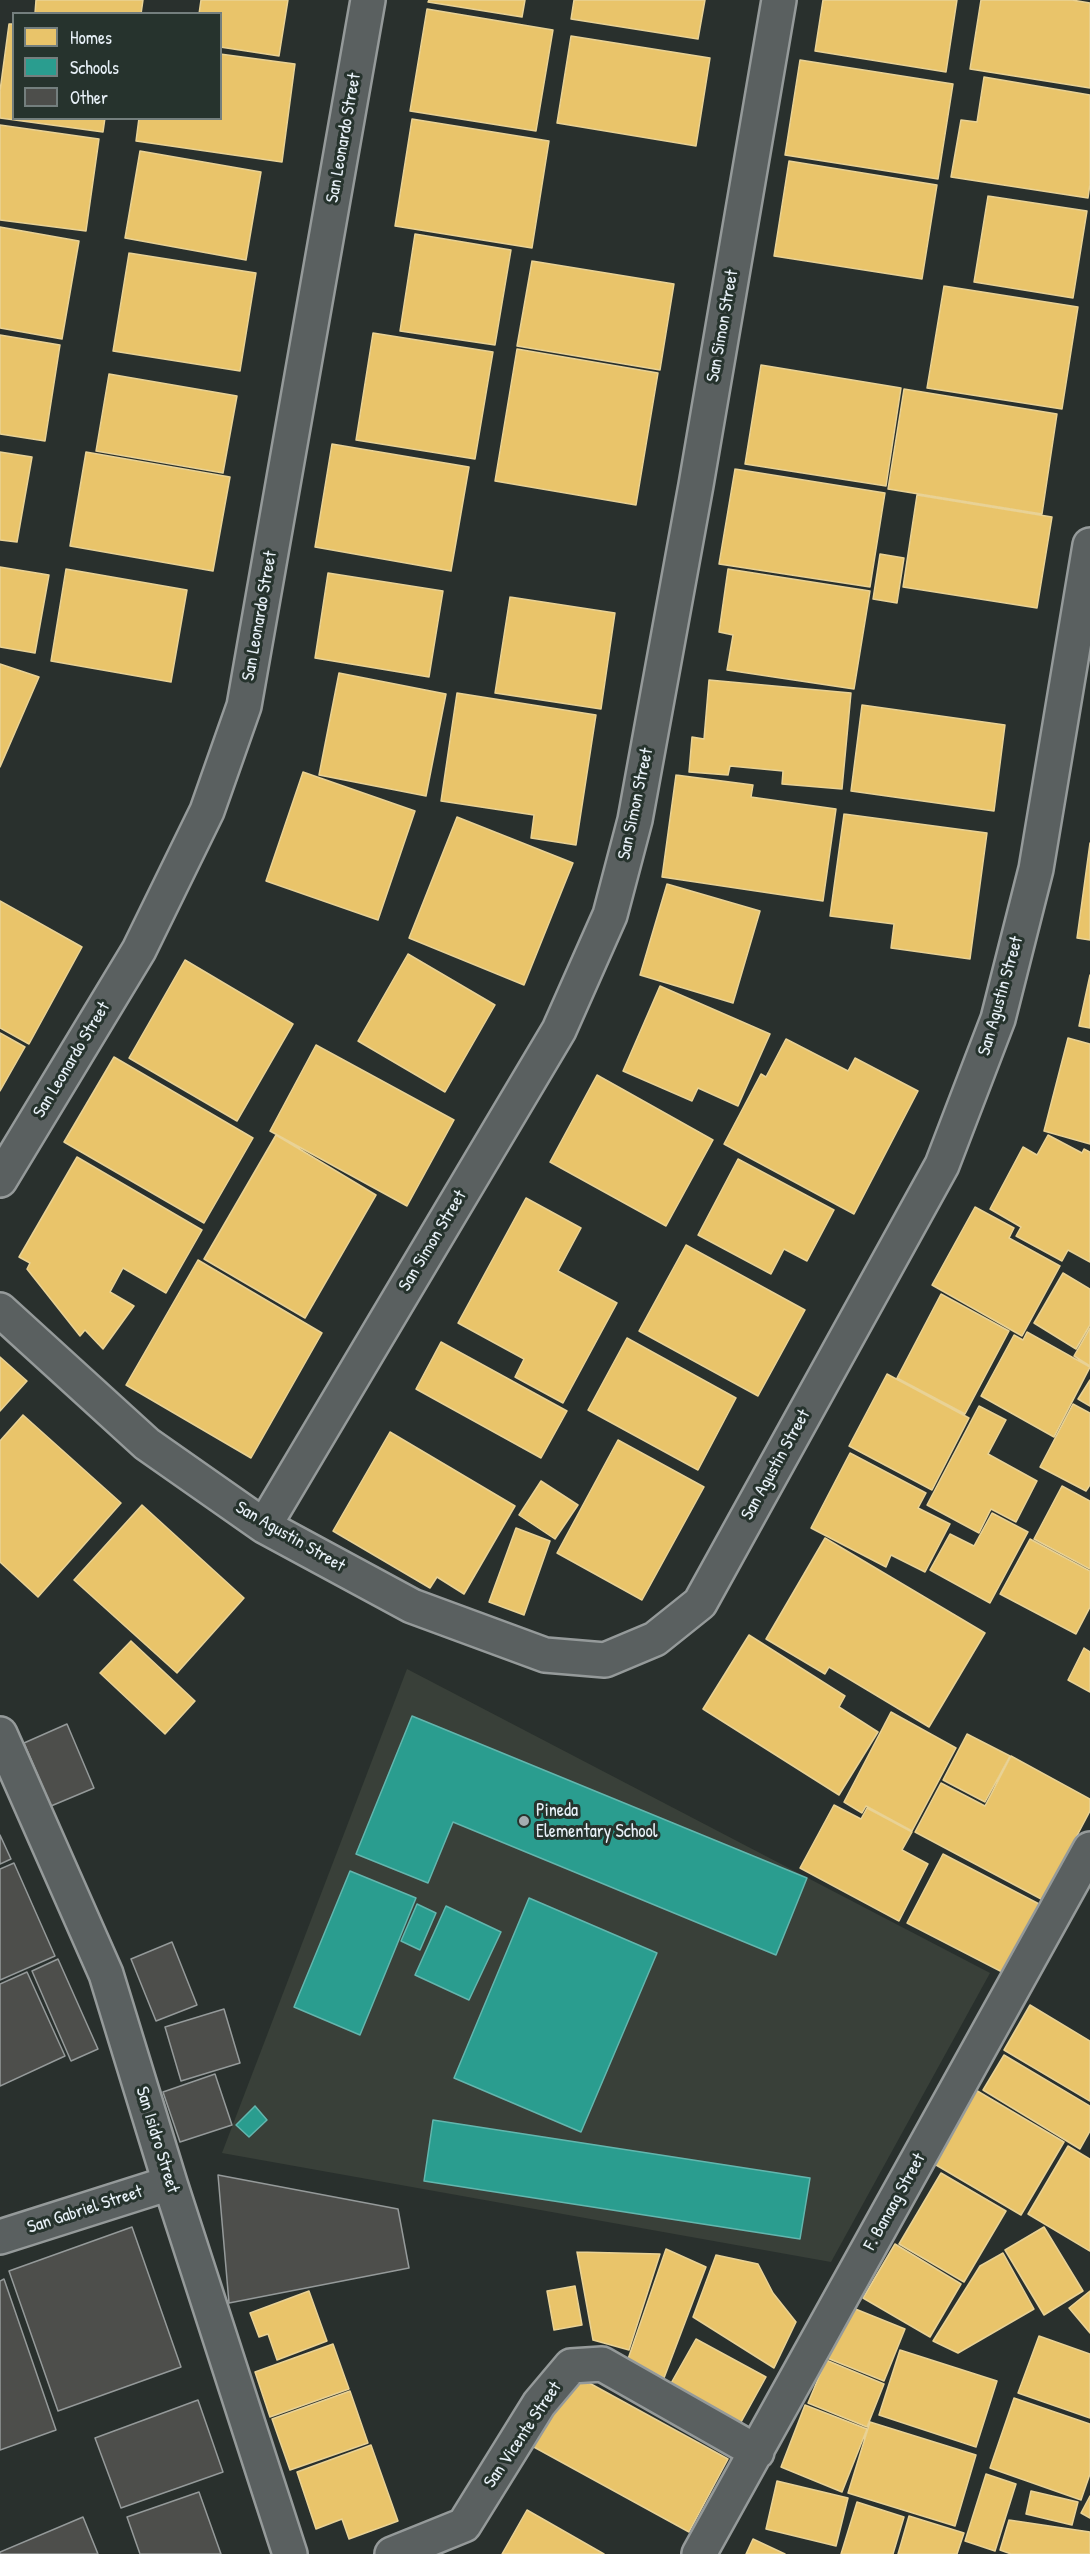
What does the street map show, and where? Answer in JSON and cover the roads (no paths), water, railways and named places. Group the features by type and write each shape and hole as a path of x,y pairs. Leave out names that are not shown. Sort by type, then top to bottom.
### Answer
{"street":[{"name":"San Leonardo Street","path":"0,1180 139,950 207,811 244,706 368,0"},
{"name":"San Simon Street","path":"264,1526 559,1030 610,915 635,820 696,485 779,0"},
{"name":"San Agustin Street","path":"0,1310 147,1444 264,1526 412,1606 545,1655 604,1660 655,1639 700,1603 942,1165 998,1019 1036,869 1090,545"},
{"name":"San Isidro Street","path":"0,1734 106,1974 170,2183 290,2554"},
{"name":"F. Banaag Street","path":"699,2554 1090,1849"},
{"name":"San Gabriel Street","path":"0,2237 170,2183"},
{"name":"San Vicente Street","path":"392,2554 464,2525 539,2404 571,2366 602,2364 757,2452"}],"place":[{"name":"Pineda Elementary School","path":"524,1821"}]}
